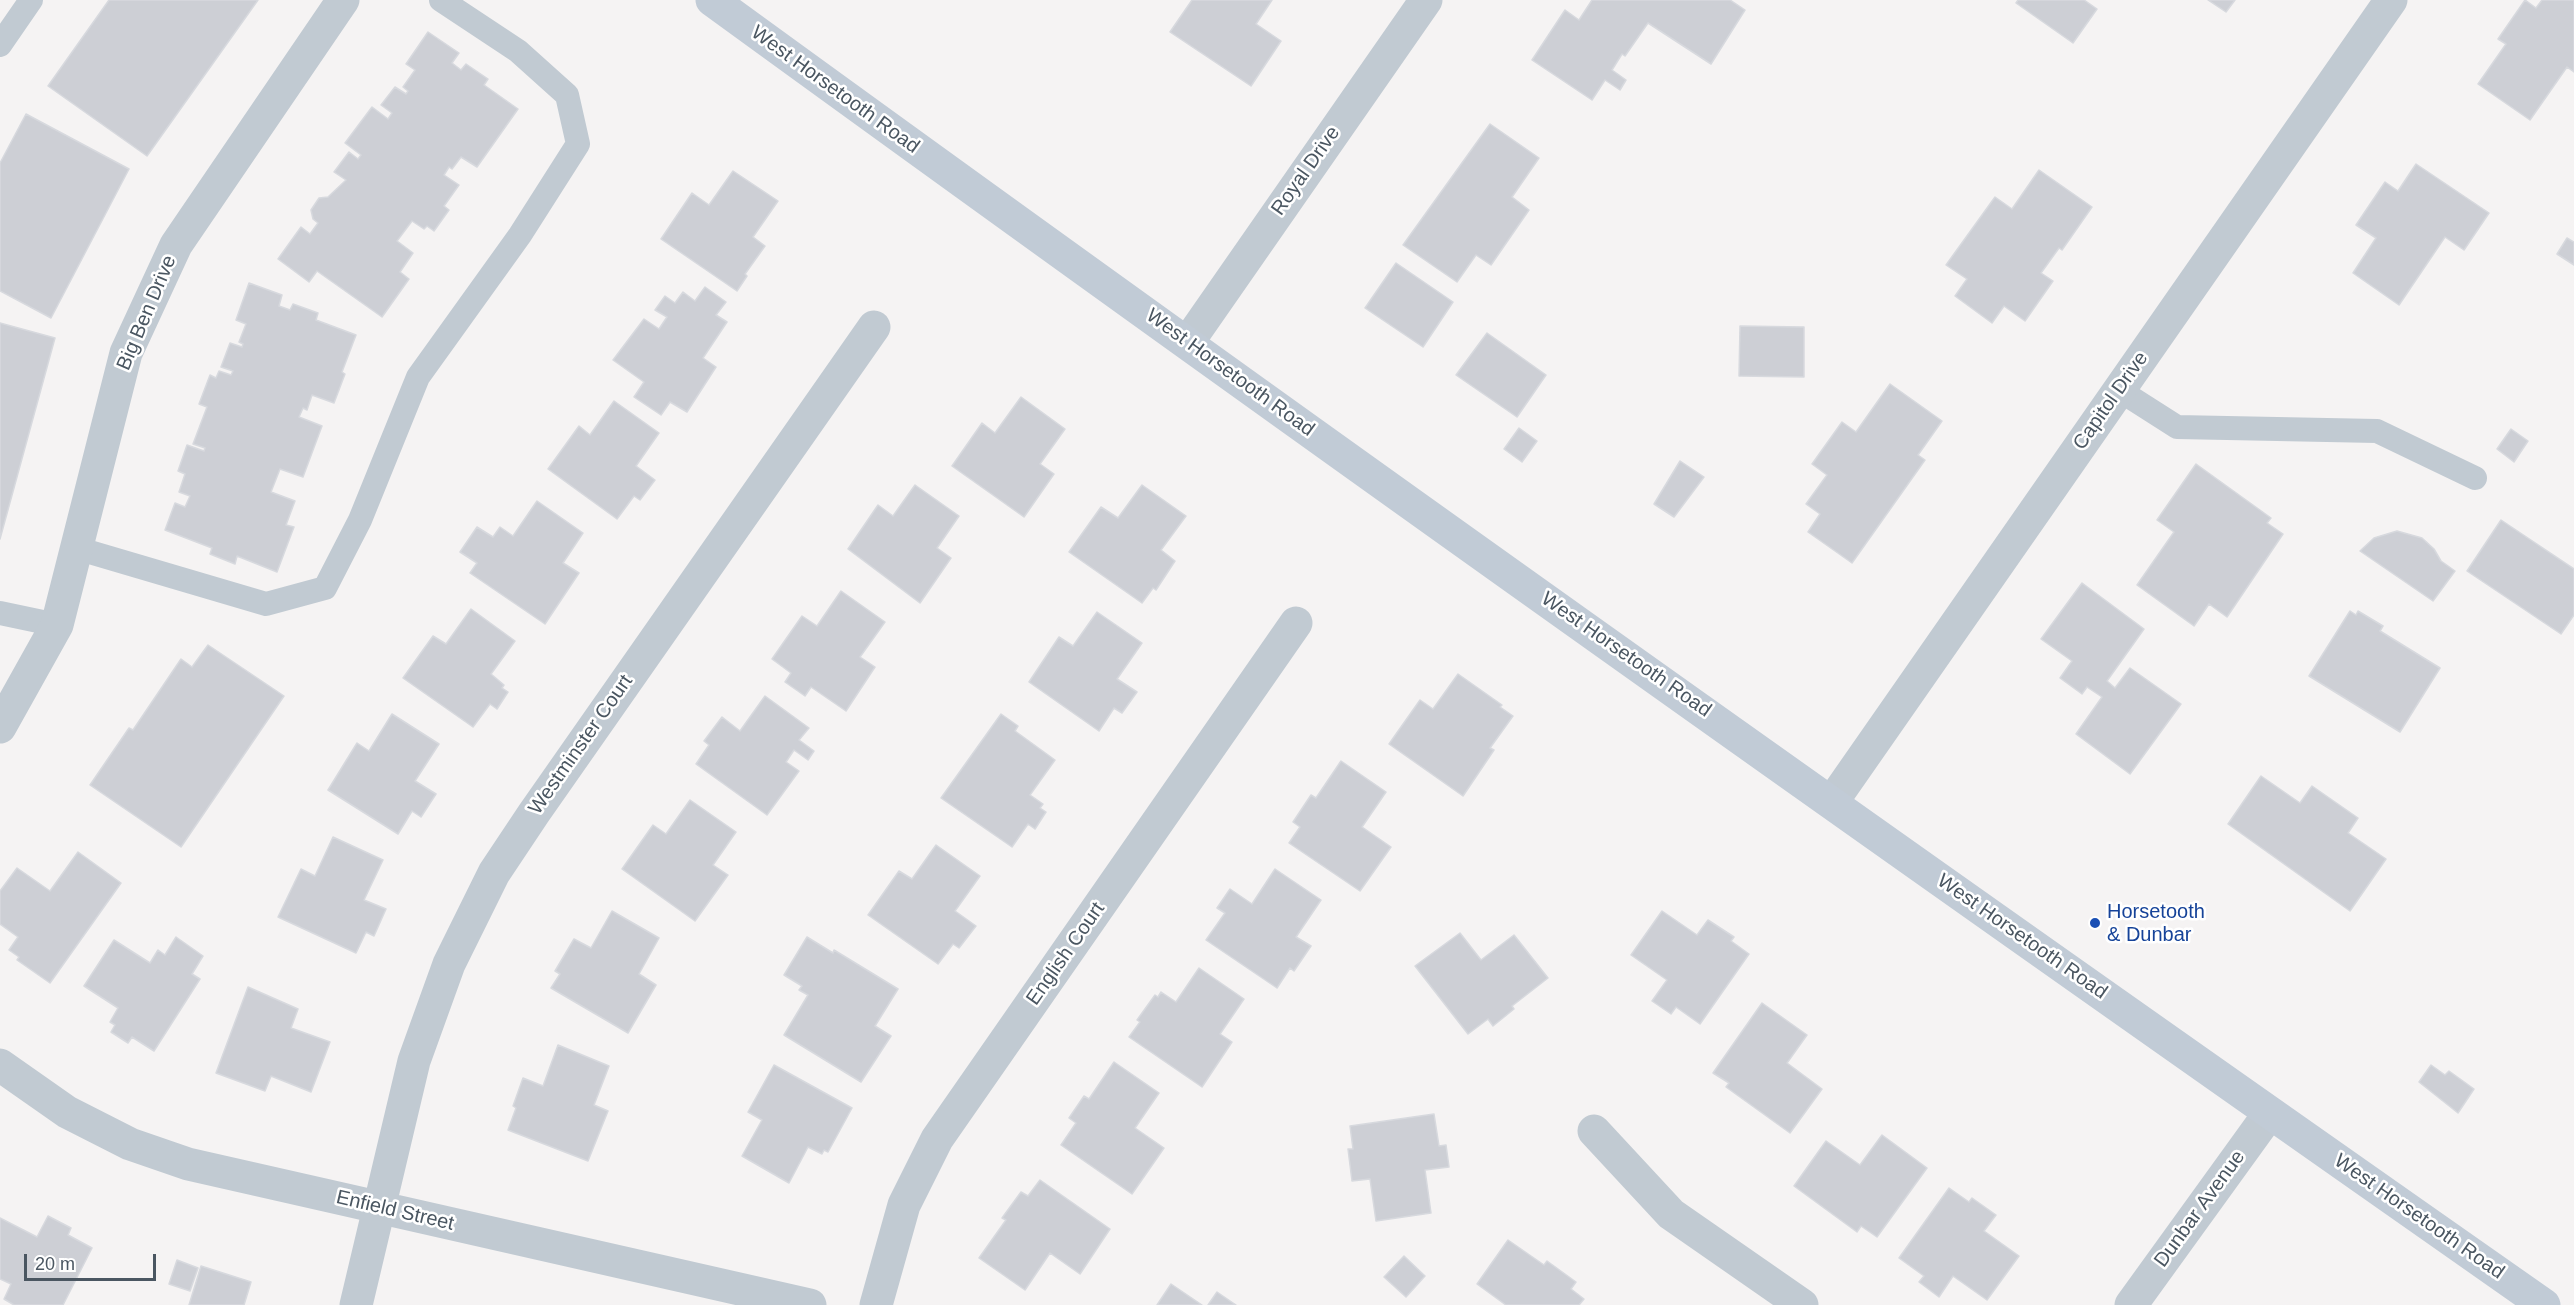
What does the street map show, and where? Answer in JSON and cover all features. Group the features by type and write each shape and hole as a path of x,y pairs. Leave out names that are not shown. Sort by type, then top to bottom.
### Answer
{"main road":[{"name":"West Horsetooth Road","path":"712,0 970,188 2269,1114 2544,1305"}],"street":[{"name":"Big Ben Drive","path":"0,727 57,625 126,353 176,245 343,0"},
{"name":"Royal Drive","path":"1188,342 1426,0"},
{"name":"Capitol Drive","path":"1832,802 2391,0"},
{"name":"Westminster Court","path":"356,1305 414,1061 449,964 494,873 547,793 874,327"},
{"name":"English Court","path":"876,1305 904,1205 937,1139 1296,623"},
{"name":"Enfield Street","path":"0,1065 67,1113 130,1144 188,1164 810,1305"},
{"name":"Dunbar Avenue","path":"2131,1305 2269,1114"},
{"path":"1594,1131 1671,1214 1802,1305"}],"lane":[{"path":"0,45 31,0"},
{"path":"76,548 267,604 325,588 360,520 418,377 520,235 578,144 567,95 518,51 441,0"},
{"path":"2119,390 2177,427 2376,431 2475,478"},
{"path":"0,613 57,625"}],"building":[{"path":"109,0 258,0 147,156 48,86"},
{"path":"1192,0 1272,0 1256,24 1281,41 1251,86 1170,32"},
{"path":"1592,0 1730,0 1745,10 1711,64 1648,23 1625,56 1622,54 1612,70 1626,80 1620,90 1605,80 1592,100 1532,60 1565,10 1579,20"},
{"path":"2018,0 2084,0 2097,9 2073,43 2016,3"},
{"path":"2208,0 2235,0 2226,12"},
{"path":"2525,0 2536,8 2542,0 2574,0 2574,72 2567,67 2530,120 2478,84 2506,44 2498,39"},
{"path":"428,32 459,53 452,63 461,70 466,64 488,79 484,85 518,109 477,167 461,157 452,169 449,167 444,175 459,185 444,206 449,210 434,231 427,226 424,229 412,221 397,241 413,253 400,272 409,279 382,317 317,271 309,282 278,259 301,227 310,234 318,223 313,219 311,210 319,198 328,197 346,180 334,172 349,152 358,159 361,155 345,143 372,107 388,119 392,113 381,105 395,87 406,94 408,91 403,87 415,70 406,64"},
{"path":"26,114 129,169 51,318 0,291 0,163"},
{"path":"1490,124 1539,158 1512,197 1529,210 1491,265 1476,255 1457,282 1403,245"},
{"path":"2416,164 2489,213 2464,250 2445,237 2399,305 2353,273 2376,238 2356,225 2385,182 2398,191"},
{"path":"2039,170 2092,207 2062,250 2059,248 2041,273 2053,281 2025,321 2004,306 1992,323 1955,296 1967,279 1946,265 1995,197 2012,209"},
{"path":"733,171 778,201 753,237 765,246 745,274 747,276 737,291 661,239 692,193 709,205"},
{"path":"2567,238 2574,242 2574,265 2557,254"},
{"path":"1396,263 1453,302 1423,347 1365,308"},
{"path":"249,283 282,295 279,306 290,310 293,304 318,313 316,320 356,335 342,372 345,374 334,403 312,395 307,410 303,408 299,417 322,426 303,477 280,469 271,492 295,501 286,525 294,527 277,572 237,556 235,564 210,554 212,548 165,530 175,503 185,507 190,496 179,492 185,474 178,471 187,445 204,451 205,448 193,444 207,407 199,404 210,375 216,378 219,371 231,375 233,371 221,367 230,343 242,347 243,344 239,342 246,324 236,320"},
{"path":"705,287 726,302 716,315 727,322 703,358 716,367 687,412 670,402 661,415 634,397 644,382 613,360 644,319 659,329 667,317 655,310 665,296 675,303 683,292 695,301"},
{"path":"0,323 55,338 0,539"},
{"path":"1740,326 1804,327 1804,377 1739,376"},
{"path":"1487,333 1546,375 1517,417 1456,375"},
{"path":"1890,384 1942,421 1918,455 1925,460 1852,563 1808,532 1820,514 1806,504 1827,475 1812,464 1842,422 1856,432"},
{"path":"1021,397 1065,429 1040,464 1054,474 1024,517 952,466 982,423 995,433"},
{"path":"614,401 659,433 636,466 655,480 640,500 634,496 617,519 548,469 579,426 590,435"},
{"path":"1519,428 1537,441 1522,462 1504,449"},
{"path":"2511,429 2528,441 2514,462 2497,449"},
{"path":"1680,461 1704,477 1674,517 1654,504"},
{"path":"2196,464 2271,518 2267,523 2283,534 2227,617 2209,604 2194,626 2137,585 2174,532 2157,520"},
{"path":"915,485 959,516 937,548 951,558 920,603 848,549 878,505 893,516"},
{"path":"1142,485 1186,516 1161,550 1175,561 1156,590 1153,588 1142,603 1069,552 1101,507 1118,518"},
{"path":"537,501 583,533 563,563 579,573 545,624 470,573 477,563 460,552 477,527 493,537 500,527 513,536"},
{"path":"2501,520 2574,569 2574,615 2561,634 2467,571"},
{"path":"2397,531 2422,538 2434,549 2441,561 2455,571 2433,601 2360,551 2374,538"},
{"path":"2082,583 2144,629 2107,681 2115,688 2130,668 2181,704 2130,774 2076,734 2102,697 2087,687 2082,694 2060,678 2072,661 2041,639"},
{"path":"841,591 885,622 860,657 875,667 846,711 811,687 805,696 785,682 791,673 772,659 802,616 817,626"},
{"path":"471,609 515,641 491,674 504,685 502,688 508,692 497,709 490,704 473,727 403,678 433,636 446,644"},
{"path":"2350,611 2356,615 2358,611 2383,626 2380,631 2440,668 2400,732 2309,676"},
{"path":"1097,612 1142,643 1117,679 1137,692 1122,713 1114,708 1099,731 1029,682 1059,637 1073,646"},
{"path":"208,645 284,696 181,847 90,785 129,728 133,730 181,659 192,667"},
{"path":"1458,674 1502,705 1500,707 1513,716 1490,748 1494,750 1463,796 1389,744 1420,700 1433,709"},
{"path":"765,696 809,728 799,740 814,751 808,760 794,750 786,762 799,771 767,815 696,764 709,745 704,741 722,717 740,731"},
{"path":"392,714 439,744 415,781 436,794 421,817 412,811 398,834 328,790 357,743 369,751"},
{"path":"1001,714 1018,726 1015,731 1055,760 1030,795 1043,804 1040,808 1046,812 1035,829 1028,824 1012,847 941,798"},
{"path":"1341,761 1386,792 1362,827 1391,847 1360,891 1289,843 1300,827 1293,822 1311,795 1316,798"},
{"path":"2261,776 2300,803 2312,786 2358,818 2348,833 2386,859 2350,911 2228,824"},
{"path":"690,800 736,832 713,865 728,875 695,921 622,869 653,825 666,834"},
{"path":"333,837 383,860 364,900 386,909 374,936 366,932 356,953 278,917 301,869 315,876"},
{"path":"936,845 980,876 955,911 976,926 959,948 953,944 938,964 868,915 899,871 912,879"},
{"path":"78,852 121,883 50,983 17,960 19,957 9,950 18,937 0,924 0,891 17,868 50,891"},
{"path":"1275,869 1321,900 1296,937 1311,946 1294,971 1290,968 1277,988 1206,940 1225,913 1217,908 1230,889 1252,904"},
{"path":"612,911 659,938 639,974 656,985 628,1033 551,988 560,974 555,971 574,939 591,948"},
{"path":"1662,911 1697,935 1708,920 1734,937 1731,941 1749,954 1700,1024 1676,1007 1671,1014 1652,1001 1667,980 1631,955"},
{"path":"1460,933 1481,960 1514,935 1548,978 1512,1006 1514,1009 1493,1026 1488,1019 1468,1034 1415,966"},
{"path":"176,937 203,956 192,974 200,979 154,1051 132,1037 128,1043 111,1032 115,1025 110,1022 118,1008 84,986 114,940 150,963 158,950 165,955"},
{"path":"807,937 833,953 834,950 898,989 875,1026 891,1036 861,1082 784,1035 808,995 799,990 802,986 784,975"},
{"path":"1199,968 1244,999 1220,1034 1232,1042 1202,1087 1129,1037 1140,1022 1137,1020 1155,995 1158,997 1161,992 1176,1002"},
{"path":"248,987 298,1009 291,1028 330,1042 311,1092 271,1076 265,1091 216,1073"},
{"path":"1762,1003 1807,1035 1787,1063 1822,1089 1790,1133 1726,1087 1729,1083 1713,1073"},
{"path":"558,1045 609,1066 594,1105 608,1111 588,1161 508,1130 516,1108 513,1106 523,1078 543,1086"},
{"path":"1114,1062 1159,1093 1135,1128 1164,1148 1132,1194 1061,1145 1076,1123 1069,1118 1084,1096 1089,1099"},
{"path":"774,1065 852,1108 828,1152 824,1150 822,1154 808,1147 789,1183 742,1156 762,1120 748,1112"},
{"path":"2431,1065 2445,1075 2449,1071 2474,1089 2458,1113 2419,1082"},
{"path":"1434,1114 1439,1146 1446,1145 1449,1167 1425,1170 1431,1213 1376,1221 1370,1179 1352,1181 1348,1149 1353,1149 1350,1126"},
{"path":"1882,1135 1927,1168 1877,1237 1861,1226 1857,1232 1794,1186 1826,1141 1860,1165"},
{"path":"1040,1180 1110,1229 1080,1274 1050,1253 1025,1290 979,1258 1006,1220 1002,1218 1021,1192 1028,1196"},
{"path":"1949,1188 1969,1202 1972,1198 1996,1215 1984,1231 2019,1256 1987,1300 1953,1276 1939,1297 1919,1282 1924,1276 1899,1258"},
{"path":"48,1216 71,1228 68,1235 92,1248 63,1305 14,1305 4,1299 11,1284 0,1279 0,1218 37,1237"},
{"path":"1508,1240 1544,1265 1547,1261 1576,1282 1571,1289 1584,1299 1579,1305 1506,1305 1477,1284"},
{"path":"1404,1256 1425,1276 1406,1297 1384,1277"},
{"path":"177,1260 198,1268 190,1291 169,1284"},
{"path":"201,1266 251,1282 244,1305 189,1305"},
{"path":"1171,1284 1202,1305 1157,1305"},
{"path":"1217,1292 1236,1305 1208,1305"}],"place":[{"name":"Horsetooth & Dunbar","path":"2095,923"}]}
